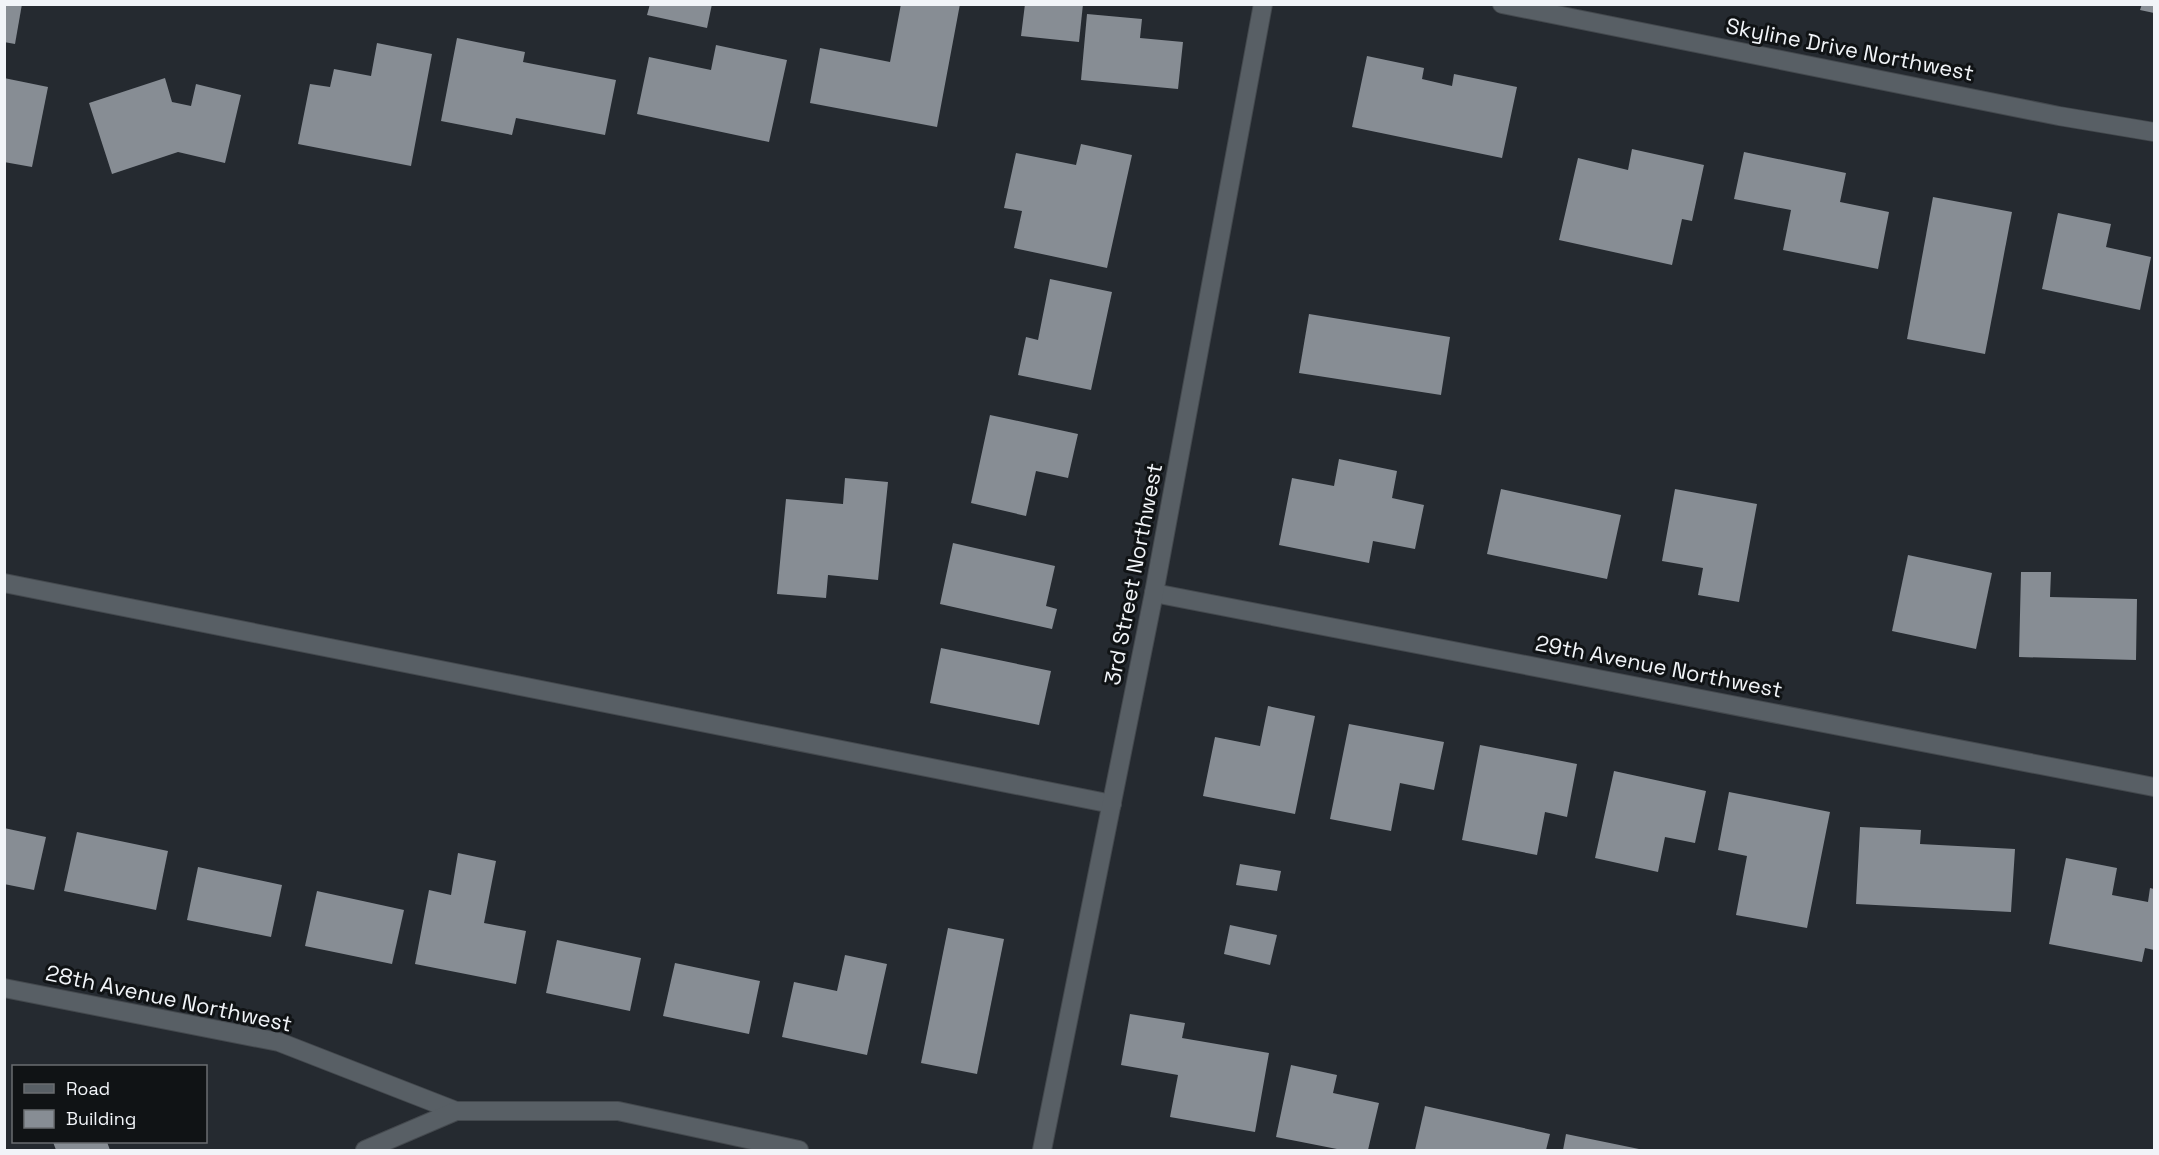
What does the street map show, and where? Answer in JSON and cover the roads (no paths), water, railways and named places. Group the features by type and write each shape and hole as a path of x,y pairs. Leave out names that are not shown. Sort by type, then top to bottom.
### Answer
{"street":[{"name":"3rd Street Northwest","path":"1042,1150 1155,593 1263,4"},
{"name":"Skyline Drive Northwest","path":"1502,4 2154,132"},
{"path":"4,583 1112,804"},
{"name":"29th Avenue Northwest","path":"1155,593 2154,787"},
{"name":"28th Avenue Northwest","path":"4,988 279,1042 456,1111"},
{"path":"365,1150 456,1111 618,1111 799,1150"}]}
